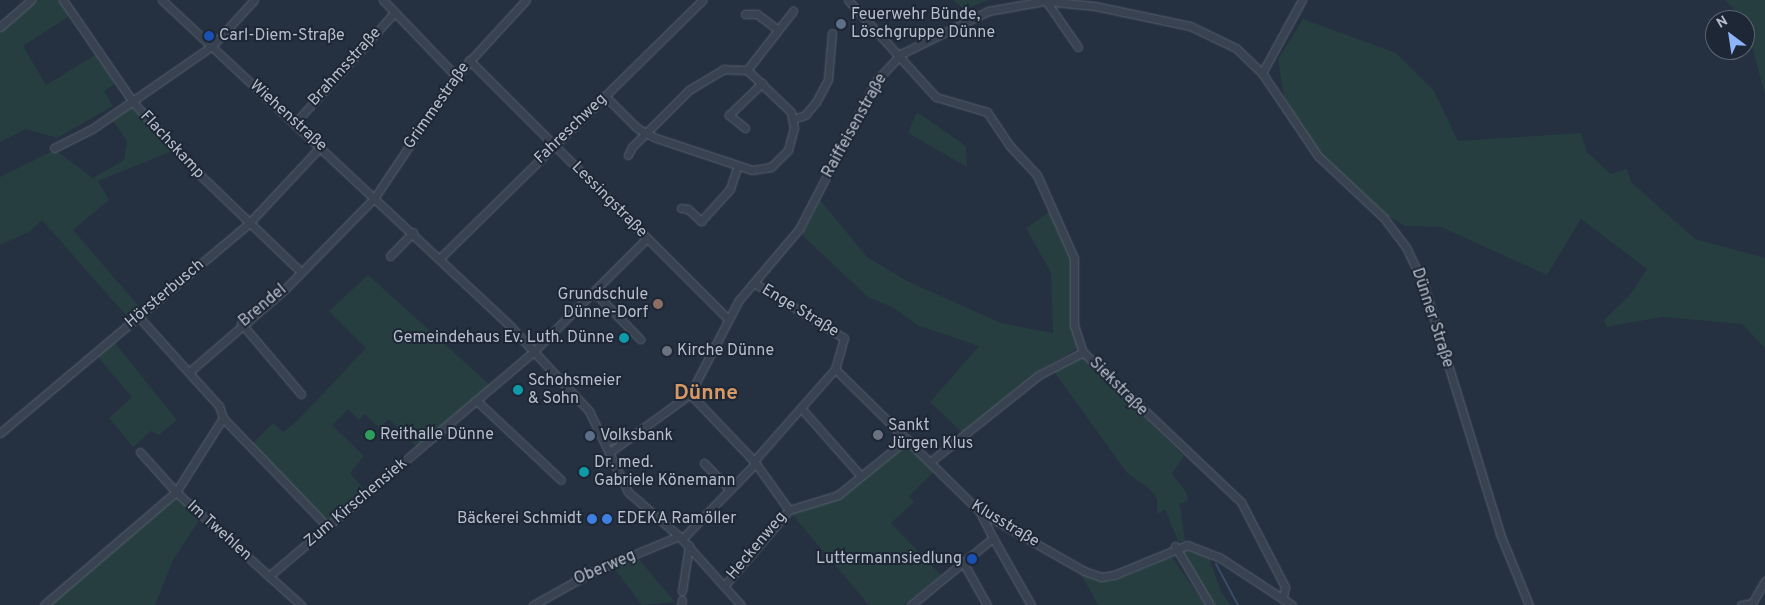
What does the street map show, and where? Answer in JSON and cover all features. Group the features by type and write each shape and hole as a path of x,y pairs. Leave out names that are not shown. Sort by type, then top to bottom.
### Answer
{"street":[{"path":"0,28 31,0"},
{"name":"Flachskamp","path":"63,0 133,102 249,223 301,272"},
{"name":"Wiehenstraße","path":"162,0 376,197 534,352 589,412 606,441 628,492 681,537 741,605"},
{"path":"54,148 133,102 212,46 254,0"},
{"path":"383,0 456,76"},
{"name":"Grimmestraße","path":"376,197 456,76 526,0"},
{"name":"Fahreschweg","path":"440,258 554,144 703,0"},
{"name":"Siekstraße","path":"848,0 901,54 936,96 987,112 1008,145 1037,175 1074,258 1074,325 1083,352 1241,502 1285,587 1283,597"},
{"path":"1262,73 1302,0"},
{"path":"1044,1 1078,46"},
{"name":"Raiffeisenstraße","path":"610,452 690,394 728,319 754,283 799,229 876,81 901,54 988,11 1044,1 1095,6 1206,31 1236,48 1262,73"},
{"name":"Brahmsstraße","path":"296,122 395,12"},
{"path":"746,70 793,12"},
{"path":"745,14 756,14 778,30"},
{"path":"793,119 805,115 816,102 828,79 832,33"},
{"name":"Lessingstraße","path":"469,60 728,319"},
{"path":"605,96 646,133 737,167 763,170 781,159 793,137 793,119 787,104 746,70 724,69 705,78 646,133 628,155"},
{"name":"Dünner Straße","path":"1262,73 1318,156 1384,218 1406,247 1423,283 1500,534 1529,605"},
{"path":"745,128 728,115 762,83"},
{"name":"Hörsterbusch","path":"0,433 249,223 321,146"},
{"path":"681,208 688,209 701,221 730,189 737,167"},
{"name":"Brendel","path":"190,372 241,323 301,272 376,197"},
{"path":"390,256 412,232"},
{"name":"Zum Kirschensiek","path":"270,576 534,352 647,238"},
{"name":"Enge Straße","path":"754,283 844,338 834,369"},
{"path":"594,292 640,339"},
{"path":"139,317 219,406 223,418 328,527"},
{"path":"241,323 301,394"},
{"path":"930,462 1039,375 1083,352"},
{"path":"681,537 755,462 834,369"},
{"name":"Klusstraße","path":"834,369 979,511 1101,577 1175,546 1201,549 1219,557 1283,597 1292,605"},
{"path":"690,394 755,462"},
{"path":"477,401 560,480"},
{"path":"801,408 860,475"},
{"path":"44,605 176,492 223,418"},
{"name":"Raiffeisenstraße","path":"606,441 634,435"},
{"path":"789,510 830,498 907,439"},
{"name":"Im Twehlen","path":"140,452 176,492 301,605"},
{"name":"Heckenweg","path":"725,586 789,510 755,462"},
{"path":"704,463 712,466 728,488"},
{"path":"979,511 1031,605"},
{"name":"Oberweg","path":"533,605 592,572 681,537"},
{"path":"911,605 964,564 993,538"},
{"path":"682,591 689,546"},
{"path":"1175,546 1210,605"},
{"path":"964,564 987,605"},
{"path":"1742,605 1751,604 1765,581"}],"green space":[{"path":"34,0 61,0 71,15 23,46 46,85 97,54 115,84 104,91 113,106 57,138 26,129 0,142 0,30"},
{"path":"953,0 990,0 964,9"},
{"path":"1725,0 1765,0 1765,95 1755,58 1755,10 1735,10"},
{"path":"1303,19 1396,53 1434,91 1458,141 1581,133 1587,152 1611,174 1627,169 1631,182 1695,239 1765,258 1765,348 1742,324 1662,317 1606,327 1604,320 1630,295 1647,269 1581,219 1547,275 1441,227 1405,226 1386,215 1322,158 1284,97 1278,59"},
{"path":"131,106 175,150 98,181 109,200 73,230 142,310 130,320 42,220 29,232 0,245 0,177 55,150 93,178 124,160 127,141 111,118"},
{"path":"917,112 966,146 967,167 908,133"},
{"path":"820,200 867,257 907,281 1001,323 1053,333 1051,273 1026,228 1051,211 1072,259 1078,348 1037,372 963,433 930,402 979,346 917,325 894,308 868,297 802,235"},
{"path":"368,275 490,385 417,447 389,419 379,428 365,414 359,420 348,409 332,425 364,456 350,473 365,490 327,521 250,446 273,423 283,432 297,421 366,348 329,311"},
{"path":"114,342 177,420 159,435 151,431 133,447 109,418 132,397 97,356"},
{"path":"1082,356 1184,456 1172,474 1186,492 1188,501 1180,504 1185,541 1178,541 1165,509 1157,514 1157,499 1151,490 1127,473 1053,370"},
{"path":"907,441 935,471 909,496 914,502 891,523 941,575 904,605 869,605 790,512 839,496"},
{"path":"178,499 200,519 173,560 155,605 48,605 172,500"},
{"path":"1183,549 1209,557 1221,592 1231,605 1212,605 1182,555"},
{"path":"637,557 675,602 642,605 613,567"},
{"path":"1172,557 1205,605 1098,605 1081,574 1111,582"}],"waterway":[{"path":"1216,564 1238,605"}],"place":[{"name":"Feuerwehr Bünde, Löschgruppe Dünne","path":"841,24"},
{"name":"Carl-Diem-Straße","path":"209,36"},
{"name":"Grundschule Dünne-Dorf","path":"658,304"},
{"name":"Gemeindehaus Ev. Luth. Dünne","path":"624,338"},
{"name":"Kirche Dünne","path":"667,351"},
{"name":"Schohsmeier & Sohn","path":"518,390"},
{"name":"Reithalle Dünne","path":"370,435"},
{"name":"Sankt Jürgen Klus","path":"878,435"},
{"name":"Volksbank","path":"590,436"},
{"name":"Dr. med. Gabriele Könemann","path":"584,472"},
{"name":"Bäckerei Schmidt","path":"592,519"},
{"name":"EDEKA Ramöller","path":"607,519"},
{"name":"Luttermannsiedlung","path":"972,559"}],"district":[{"name":"Dünne","path":"706,394"}]}
